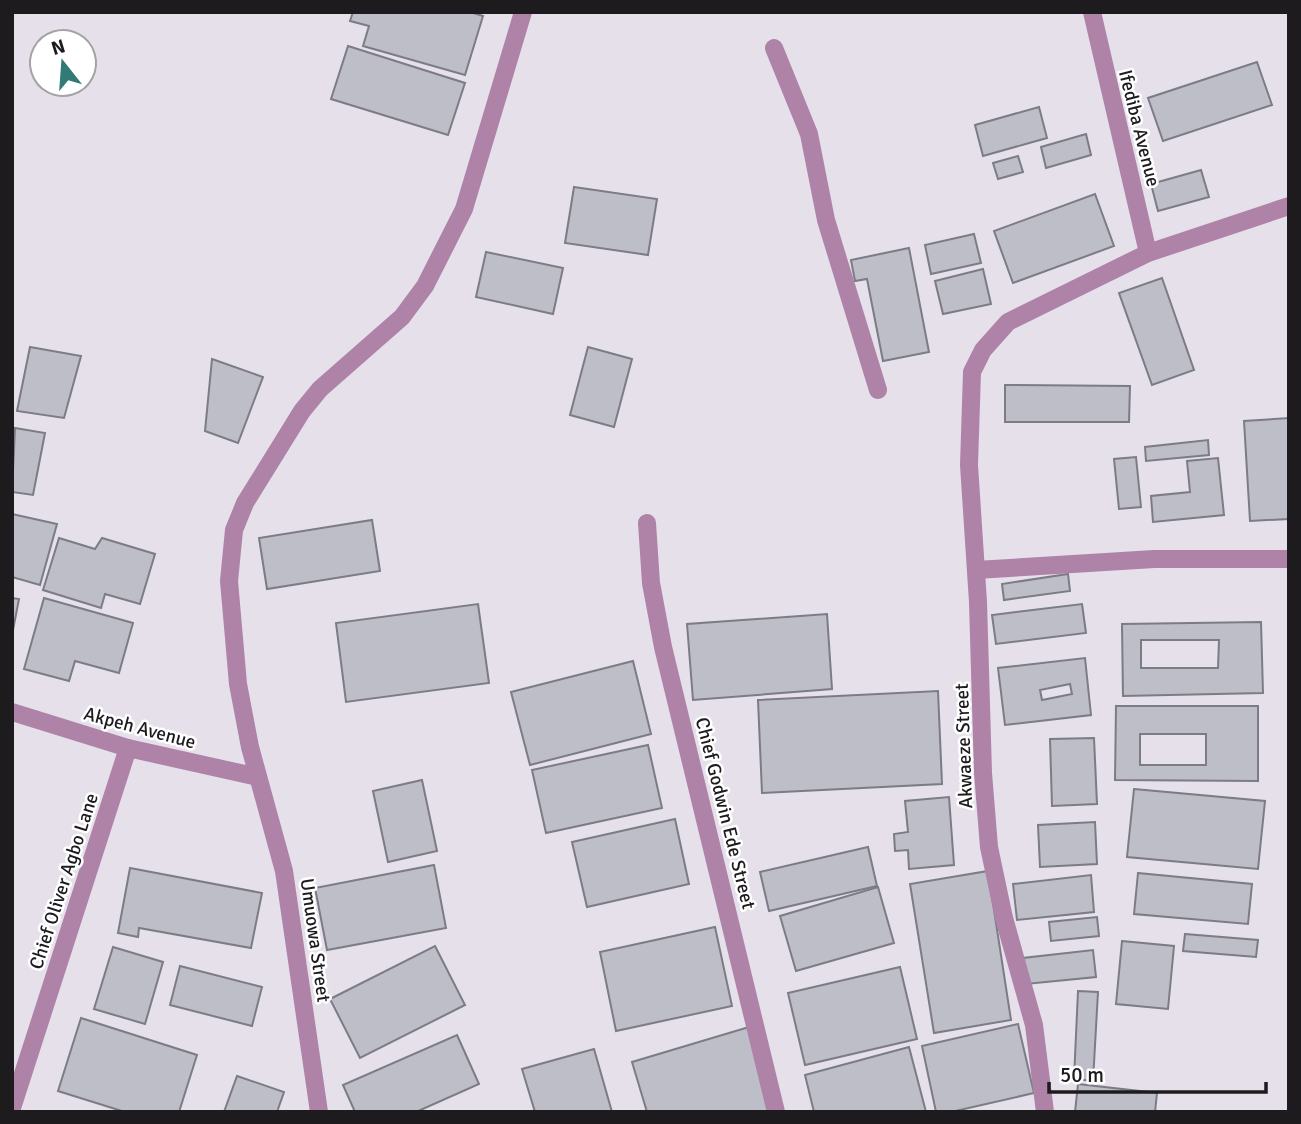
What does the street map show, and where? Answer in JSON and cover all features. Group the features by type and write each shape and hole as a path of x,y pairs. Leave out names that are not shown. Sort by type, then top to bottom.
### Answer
{"street":[{"name":"Umuowa Street","path":"319,1112 285,871 258,777 237,684 229,581 234,530 245,503 302,411 320,389 402,317 425,286 464,209 523,12"},
{"name":"Ifediba Avenue","path":"1092,12 1148,253"},
{"path":"774,48 809,134 826,220 878,390"},
{"path":"1148,253 1289,206"},
{"name":"Akwaeze Street","path":"1045,1112 1034,1025 1003,918 989,847 983,773 976,569 969,464 972,372 983,350 1007,322 1148,253"},
{"name":"Chief Godwin Ede Street","path":"647,523 651,583 663,647 776,1112"},
{"path":"976,569 1154,559 1289,559"},
{"name":"Akpeh Avenue","path":"12,712 128,748 258,777"},
{"name":"Chief Oliver Agbo Lane","path":"12,1108 128,748"}],"building":[{"path":"353,12 470,12 483,16 465,75 363,46 369,26 350,21"},
{"path":"348,46 465,83 448,135 331,99"},
{"path":"1257,62 1272,105 1163,141 1148,98"},
{"path":"1039,107 1047,138 983,156 975,125"},
{"path":"1086,134 1091,155 1046,168 1041,147"},
{"path":"1018,156 1023,172 998,179 993,163"},
{"path":"1201,170 1209,197 1158,211 1151,184"},
{"path":"574,187 657,199 648,255 565,243"},
{"path":"1095,194 1114,246 1013,283 994,231"},
{"path":"974,234 981,263 931,274 925,245"},
{"path":"909,248 929,352 883,361 867,279 855,281 851,260"},
{"path":"486,252 563,268 553,314 476,297"},
{"path":"983,269 991,304 943,314 935,281"},
{"path":"1162,278 1194,370 1152,385 1119,293"},
{"path":"30,347 81,356 64,418 17,411"},
{"path":"588,347 632,359 614,427 570,415"},
{"path":"212,359 263,377 238,443 205,431"},
{"path":"1005,385 1130,386 1129,422 1005,422"},
{"path":"1289,418 1289,519 1250,521 1244,421"},
{"path":"15,428 45,433 33,495 12,492"},
{"path":"1208,440 1209,455 1146,461 1145,447"},
{"path":"1136,457 1141,507 1119,509 1114,459"},
{"path":"1218,458 1224,515 1153,522 1151,496 1190,492 1187,461"},
{"path":"12,514 57,524 40,585 12,577"},
{"path":"372,520 380,571 267,589 259,538"},
{"path":"59,538 95,549 102,538 155,554 140,604 105,594 101,608 43,590"},
{"path":"1068,574 1070,591 1004,600 1002,584"},
{"path":"12,598 19,599 12,635"},
{"path":"44,598 133,623 119,673 75,661 69,681 24,669"},
{"path":"478,604 489,683 346,702 336,623"},
{"path":"1082,604 1086,633 996,644 992,615"},
{"path":"827,614 832,689 693,700 687,624"},
{"path":"1261,622 1263,693 1123,696 1122,624","holes":["1141,640 1219,640 1218,668 1141,668"]},
{"path":"1085,658 1091,715 1005,725 998,668","holes":["1070,684 1072,694 1042,700 1040,690"]},
{"path":"633,661 651,734 530,765 511,692"},
{"path":"938,691 942,784 762,793 758,700"},
{"path":"1116,706 1258,706 1258,781 1115,780","holes":["1140,734 1206,734 1206,765 1140,765"]},
{"path":"1094,738 1097,804 1052,806 1050,739"},
{"path":"648,745 662,808 546,833 532,770"},
{"path":"422,780 437,851 388,862 373,791"},
{"path":"1134,789 1265,801 1258,869 1127,857"},
{"path":"949,797 954,865 909,869 908,850 895,851 894,834 908,832 905,801"},
{"path":"675,819 689,884 587,907 572,842"},
{"path":"1095,822 1097,864 1040,867 1038,825"},
{"path":"868,847 877,886 769,911 760,872"},
{"path":"434,865 446,928 327,950 315,888"},
{"path":"130,868 262,893 251,948 139,928 138,937 118,933"},
{"path":"988,871 1011,1020 934,1033 910,884"},
{"path":"1138,873 1252,884 1248,924 1134,914"},
{"path":"1091,875 1094,912 1017,920 1013,884"},
{"path":"878,887 894,943 796,971 780,916"},
{"path":"1097,917 1099,936 1051,941 1049,922"},
{"path":"715,927 732,1006 616,1031 600,952"},
{"path":"1185,934 1258,940 1256,957 1183,951"},
{"path":"1122,941 1174,946 1168,1009 1116,1004"},
{"path":"435,946 465,1005 360,1058 330,999"},
{"path":"113,947 163,962 145,1024 94,1009"},
{"path":"1093,950 1096,977 1026,984 1023,958"},
{"path":"180,966 262,987 252,1026 170,1005"},
{"path":"900,967 917,1039 805,1065 788,993"},
{"path":"1078,991 1098,992 1093,1081 1074,1079"},
{"path":"81,1018 197,1055 179,1112 125,1112 58,1091"},
{"path":"1018,1024 1034,1093 951,1112 936,1112 922,1046"},
{"path":"749,1027 774,1112 647,1112 632,1062"},
{"path":"457,1035 479,1084 416,1112 355,1112 343,1085"},
{"path":"909,1047 926,1112 814,1112 805,1075"},
{"path":"594,1049 612,1112 535,1112 522,1069"},
{"path":"237,1076 284,1092 277,1112 224,1112"},
{"path":"1078,1084 1157,1093 1155,1112 1075,1112"}]}
